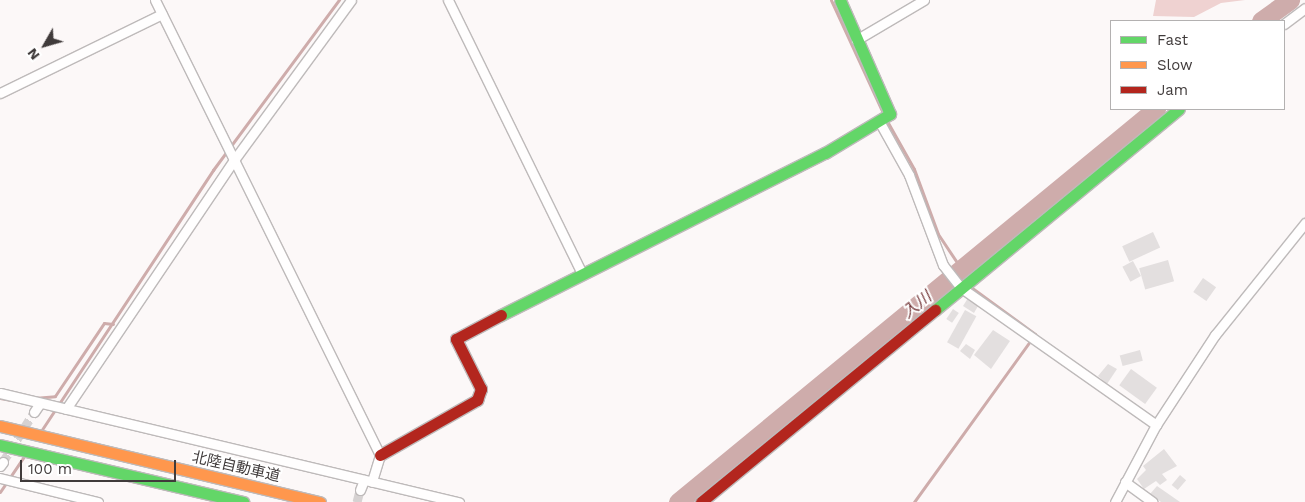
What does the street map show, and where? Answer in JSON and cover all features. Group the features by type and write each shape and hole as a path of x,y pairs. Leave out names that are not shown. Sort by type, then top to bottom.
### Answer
{"main road":[{"path":"380,456 477,400 481,389 456,340 461,334 825,153 890,114 840,0"},
{"path":"701,502 960,287 1178,110"},
{"name":"北陸自動車道","path":"0,426 320,502"},
{"path":"0,445 243,502"}],"street":[{"path":"155,0 380,456 368,481 360,490"},
{"path":"66,409 234,160 351,0"},
{"path":"448,0 582,274"},
{"path":"856,40 924,0"},
{"path":"1285,23 1305,8"},
{"path":"1,90 162,14"},
{"path":"879,121 909,175 946,269 960,287 1156,425"},
{"path":"1115,502 1156,425 1214,335 1305,223"},
{"path":"0,393 460,502"},
{"path":"34,412 40,402"},
{"path":"0,478 98,502"},
{"path":"1125,482 1153,502"}],"shaded area":[{"path":"1156,0 1245,0 1221,3 1194,17 1153,16"}],"building":[{"path":"1153,232 1160,247 1129,262 1122,246"},
{"path":"1168,260 1174,281 1145,289 1139,268"},
{"path":"1133,261 1141,276 1130,282 1122,267"},
{"path":"1203,278 1216,287 1206,301 1193,292"},
{"path":"968,298 978,306 974,313 963,306"},
{"path":"953,309 959,313 952,323 946,319"},
{"path":"965,310 976,316 958,349 947,342"},
{"path":"993,330 1010,341 991,369 974,355"},
{"path":"966,344 975,350 970,359 960,351"},
{"path":"1140,350 1143,361 1123,366 1120,355"},
{"path":"1108,364 1117,369 1107,384 1098,376"},
{"path":"1131,369 1157,388 1145,404 1119,385"},
{"path":"1164,449 1177,466 1162,474 1167,480 1160,485 1156,481 1144,489 1137,479 1146,470 1143,466"},
{"path":"1180,475 1186,480 1178,490 1172,485"},
{"path":"1157,486 1180,502 1161,502 1150,494"}],"waterway":[{"path":"41,431 213,170 339,0"},
{"path":"831,0 884,115"},
{"name":"入川","path":"1262,20 1290,0"},
{"name":"入川","path":"678,502 1155,110"},
{"path":"887,121 914,169 938,234 962,270"},
{"path":"958,273 964,281"},
{"path":"914,502 1035,334 968,285"},
{"path":"34,398 55,396 104,323 113,324"},
{"path":"0,398 11,400"},
{"path":"0,492 25,455"}],"tunnel":[{"path":"3,462 34,412"},
{"path":"357,502 360,490"}],"traffic: fast":[{"path":"501,315 825,153 890,114 840,0"},
{"path":"935,310 1178,110"},
{"path":"0,445 243,502"}],"traffic: slow":[{"path":"0,426 320,502"}],"traffic: jam":[{"path":"701,502 935,310"},
{"path":"380,455 477,400 481,389 456,339 501,315"}]}
